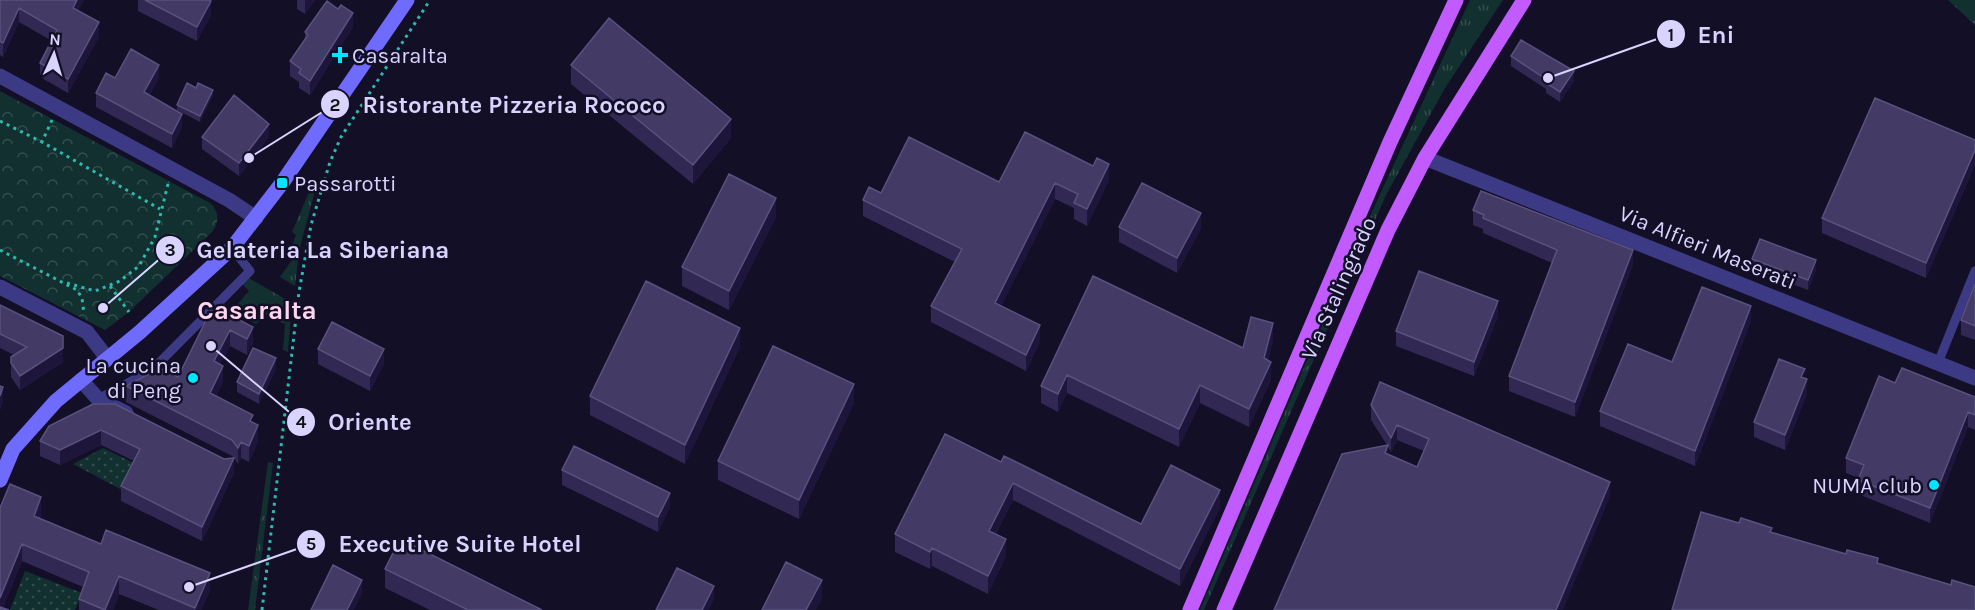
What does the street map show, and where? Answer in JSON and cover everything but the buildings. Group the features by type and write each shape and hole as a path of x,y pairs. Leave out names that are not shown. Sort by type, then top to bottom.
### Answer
{"main road":[{"path":"0,480 13,449 56,400 140,332 232,248 256,218 407,0"},
{"name":"Via Stalingrado","path":"1190,610 1390,142 1456,0"},
{"name":"Via Stalingrado","path":"1224,610 1388,230 1425,158 1524,0"}],"street":[{"path":"0,76 229,200 256,218"},
{"name":"Via Alfieri Maserati","path":"1425,158 1975,378"},
{"path":"0,287 87,332 107,358"},
{"path":"81,380 98,399 138,419"}],"lane":[{"path":"98,399 152,370 250,270 232,248"},
{"path":"1938,363 1975,271"}],"path":[{"path":"262,610 298,292 310,225 330,162 341,137 430,0"},
{"path":"42,142 53,117"},
{"path":"0,121 42,142 160,209"},
{"path":"0,250 67,283 95,291 110,286 129,275 146,256 155,237 160,209 171,179"},
{"path":"67,283 82,298 85,319"},
{"path":"110,286 129,312"}],"green space":[{"path":"1470,0 1503,0 1445,88 1386,195 1204,610 1200,610 1357,244"},
{"path":"1948,0 1975,0 1975,25"},
{"path":"0,91 210,203 216,210 217,221 212,232 129,312 105,330 0,276"},
{"path":"317,183 299,251 295,286 280,277 297,253 291,248 296,235 292,232 312,185"},
{"path":"247,277 292,303 288,352 283,350 285,324 266,315 256,324 231,312 249,291 241,283"},
{"path":"103,448 138,465 124,491 73,464"},
{"path":"268,462 273,463 255,610 248,610"},
{"path":"25,571 82,593 75,610 10,610"}],"place":[{"name":"Casaralta","path":"340,55"},
{"name":"Eni","path":"1548,78"},
{"name":"Ristorante Pizzeria Rococo","path":"249,158"},
{"name":"Passarotti","path":"282,183"},
{"name":"Gelateria La Siberiana","path":"103,308"},
{"name":"Oriente","path":"211,346"},
{"name":"La cucina di Peng","path":"193,378"},
{"name":"NUMA club","path":"1934,485"},
{"name":"Executive Suite Hotel","path":"189,587"}],"district":[{"name":"Casaralta","path":"257,310"}]}
